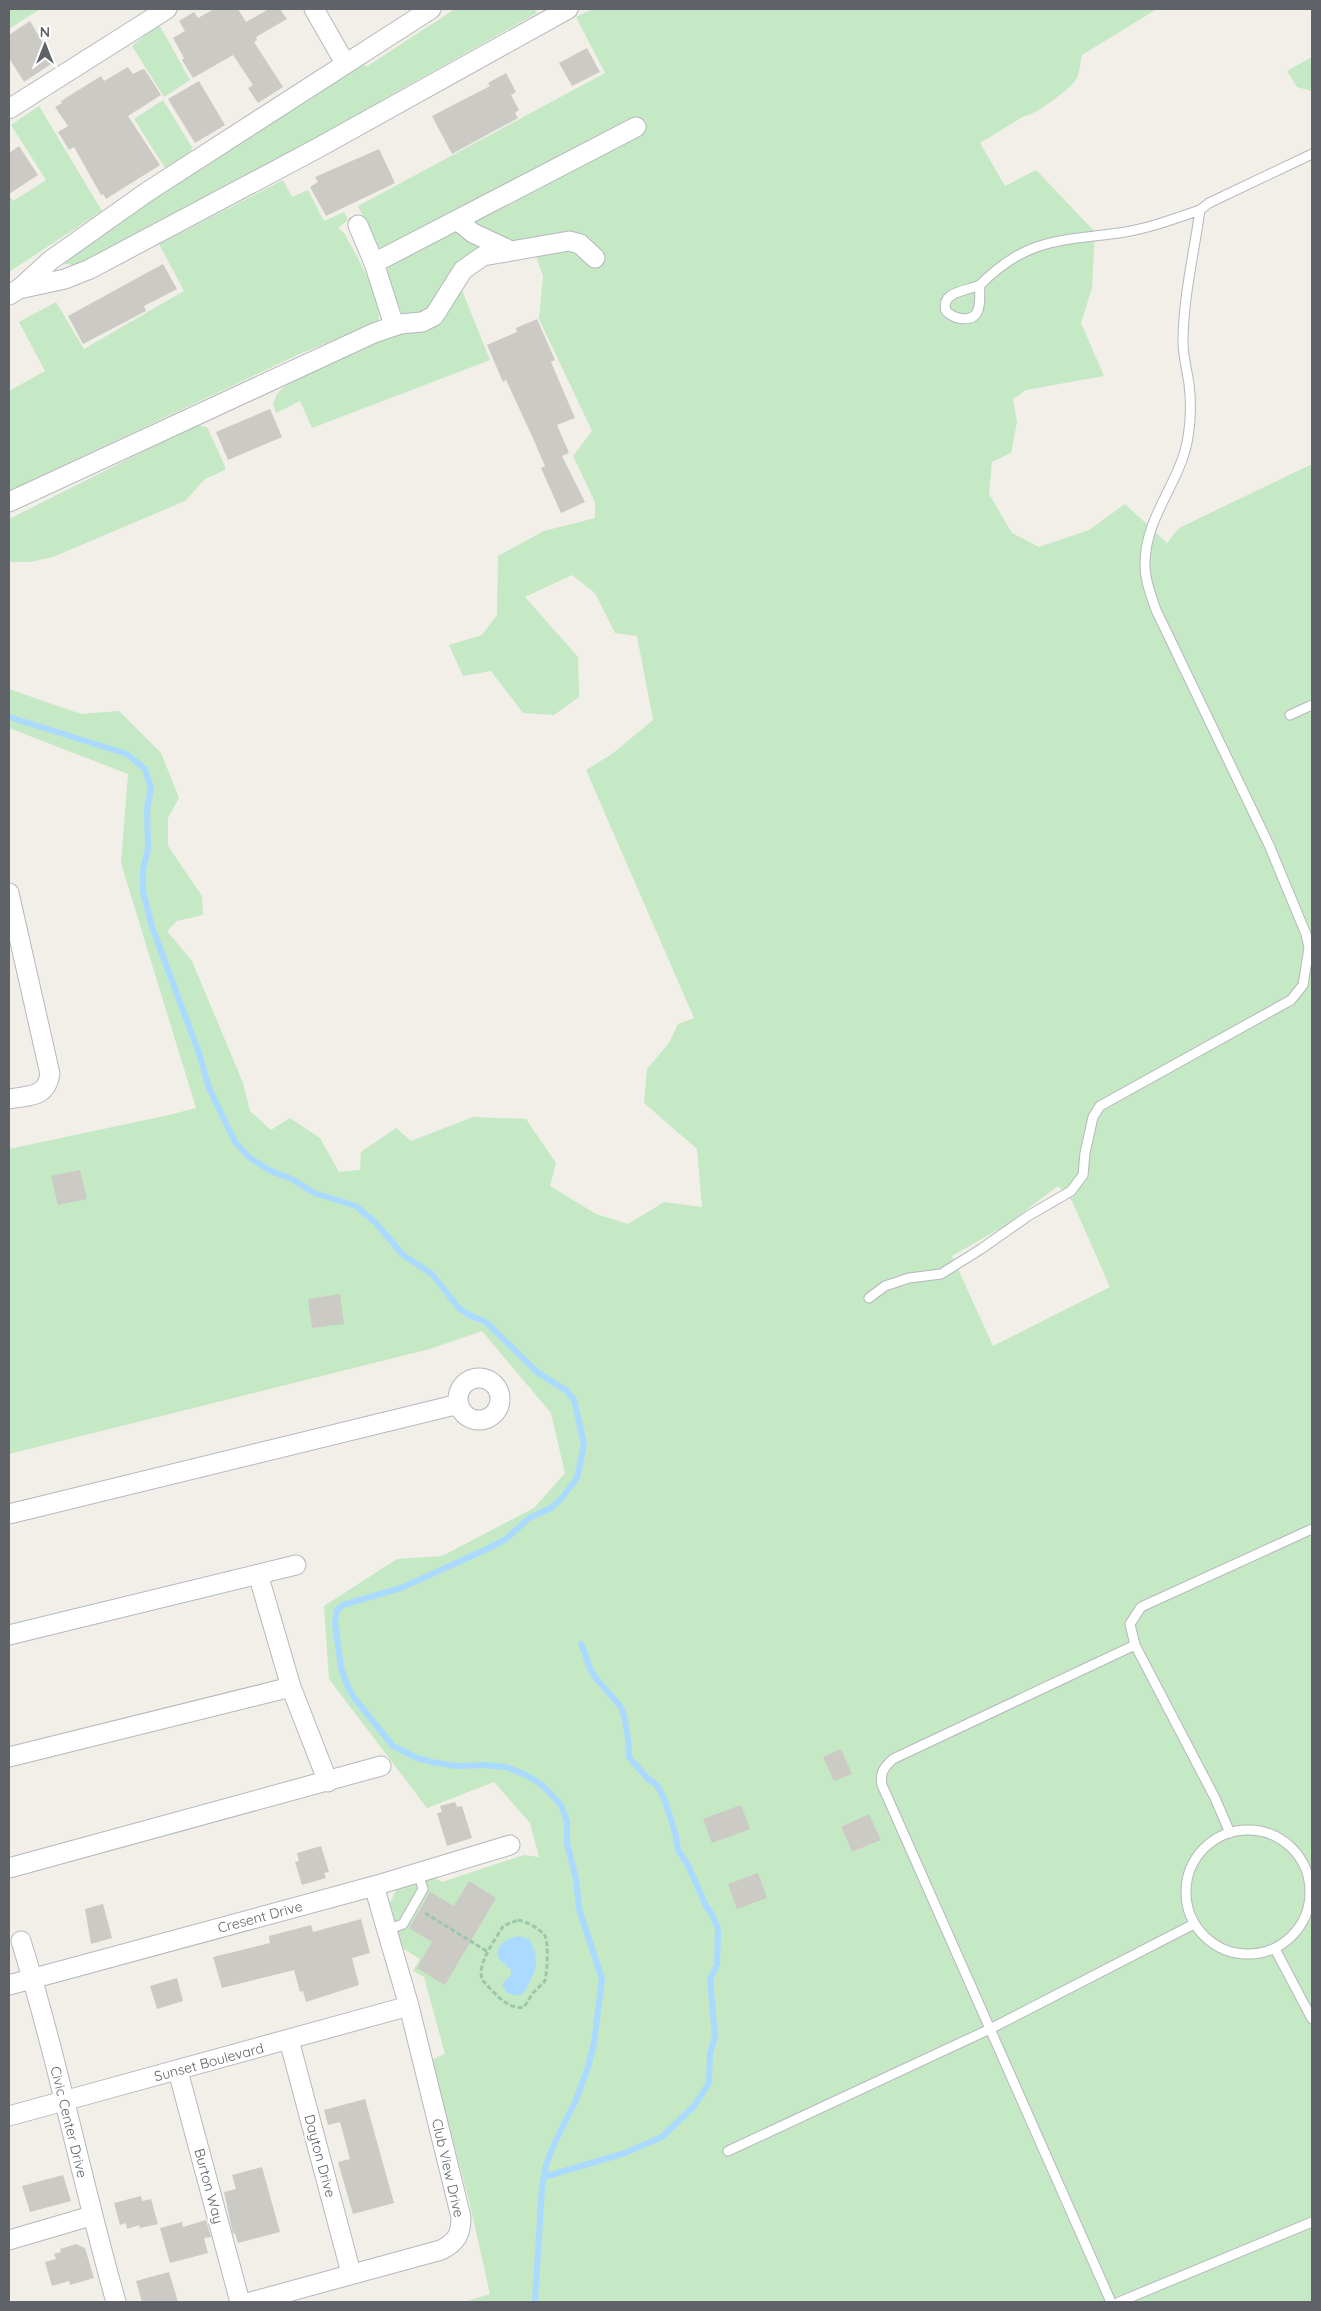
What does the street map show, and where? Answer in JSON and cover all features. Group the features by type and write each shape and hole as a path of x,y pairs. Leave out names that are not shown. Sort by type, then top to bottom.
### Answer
{"street":[{"path":"9,109 167,9"},
{"path":"314,9 345,63"},
{"path":"14,292 51,260 147,192 431,9"},
{"path":"14,292 65,279 90,269 316,149 568,9"},
{"path":"374,263 636,127"},
{"path":"457,220 474,233 509,250"},
{"path":"358,225 374,263 394,325"},
{"path":"9,502 117,454 301,365 394,325 422,322 434,316 459,275 468,264 483,256 569,241 580,244 595,258"},
{"path":"9,894 50,1074 48,1086 40,1093 9,1099"},
{"path":"9,1514 459,1404"},
{"path":"9,1635 296,1565"},
{"path":"258,1574 291,1687 328,1782"},
{"path":"9,1757 291,1687"},
{"path":"9,1868 381,1766"},
{"name":"Cresent Drive","path":"9,1986 374,1886 510,1845"},
{"name":"Club View Drive","path":"251,2302 351,2273 441,2250 452,2244 459,2236 461,2217 409,2006 374,1886"},
{"name":"Civic Center Drive","path":"22,1942 65,2100 91,2216 116,2302"},
{"name":"Sunset Boulevard","path":"9,2116 409,2006"},
{"name":"Dayton Drive","path":"289,2040 351,2273"},
{"name":"Burton Way","path":"178,2070 240,2302"},
{"path":"9,2240 91,2216"}],"lane":[{"path":"980,285 978,310 974,316 967,319 957,319 946,311 946,301 949,296 980,285 1016,256 1032,247 1072,237 1120,233 1146,228 1200,210 1208,203 1312,154"},
{"path":"870,1298 885,1286 909,1278 941,1274 1028,1216 1071,1191 1083,1175 1085,1153 1093,1117 1100,1106 1291,1000 1303,985 1309,948 1306,934 1269,845 1156,610 1149,591 1144,563 1147,538 1155,516 1179,470 1188,438 1190,395 1183,345 1184,316 1200,210"},
{"path":"1290,715 1312,705"},
{"path":"1230,1833 1215,1798 1135,1645 1130,1624 1141,1608 1312,1529"},
{"path":"1111,2302 882,1785 881,1774 884,1766 892,1759 1135,1645"},
{"path":"1248,1830 1267,1833 1284,1841 1298,1854 1309,1869 1311,1888 1306,1916 1290,1938 1275,1949 1257,1954 1238,1954 1221,1949 1205,1938 1194,1924 1187,1907 1185,1888 1190,1870 1199,1854 1213,1841 1230,1833 1248,1830"},
{"path":"387,1930 403,1924 414,1906 423,1889 418,1873"},
{"path":"728,2151 990,2029 1194,1924"},
{"path":"1275,1949 1312,2019"},
{"path":"1119,2302 1312,2222"}],"path":[{"path":"414,1906 488,1952"},
{"path":"518,1920 522,1920 543,1933 546,1938 545,1981 524,2006 519,2008 507,2005 482,1980 481,1967 488,1952 503,1926 518,1920"}],"green space":[{"path":"9,9 40,9 9,29"},
{"path":"455,9 535,9 537,13 384,99 385,102 336,132 236,181 98,255 74,265 65,264 65,261 153,198 363,62 366,67"},
{"path":"593,9 1157,9 1082,55 1079,73 1074,83 1052,101 980,143 1005,186 1036,170 1095,232 1092,288 1081,323 1104,376 1026,390 1013,399 1017,422 1011,453 992,462 989,494 1012,533 1039,547 1089,530 1125,504 1167,543 1179,528 1312,464 1312,2302 464,2302 490,2294 469,2200 431,2060 445,2054 424,1977 413,1971 420,1959 399,1946 388,1907 397,1888 434,1878 442,1882 524,1855 539,1857 530,1823 494,1782 427,1808 329,1679 324,1606 397,1559 442,1556 534,1508 565,1473 551,1413 482,1331 430,1349 9,1454 9,1149 196,1108 121,863 128,774 9,728 9,689 81,714 119,711 161,753 179,798 168,818 168,846 202,896 203,915 177,921 167,931 192,961 243,1083 250,1111 271,1130 290,1118 320,1138 339,1172 360,1170 361,1152 396,1128 411,1141 473,1117 526,1119 556,1163 550,1186 596,1214 628,1224 664,1202 702,1207 697,1149 644,1103 647,1069 669,1043 678,1024 694,1018 586,770 612,754 653,720 637,636 615,633 595,593 572,575 525,597 578,657 579,697 554,715 523,713 491,671 463,676 449,645 482,635 497,615 498,556 544,531 595,518 595,502 573,456 592,431 539,319 543,276 536,256 585,241 514,246 474,226 473,220 514,203 503,189 381,251 358,206 605,73 576,17","holes":["1058,1186 1072,1201 1110,1287 993,1346 952,1256 1006,1225","869,1815 881,1840 852,1852 841,1827"]},
{"path":"157,25 160,26 190,80 164,97 132,46"},
{"path":"1312,57 1312,91 1297,87 1287,71"},
{"path":"163,100 192,147 191,151 165,168 134,119"},
{"path":"39,106 102,211 9,272 9,195 13,201 46,180 11,125"},
{"path":"283,180 292,197 308,190 324,221 344,212 348,220 338,228 345,234 374,292 379,314 377,323 304,352 9,491 9,391 45,371 19,322 56,302 84,349 184,291 159,244"},
{"path":"459,226 493,249 429,312 406,317 395,302 389,288 386,275 388,266 392,260"},
{"path":"459,283 490,360 312,428 300,401 276,413 273,404 277,394 284,387 328,363 399,332 421,328"},
{"path":"196,425 207,427 225,466 225,470 205,479 185,501 53,557 30,562 11,562 9,558 9,519"}],"water":[{"path":"519,1936 530,1940 536,1960 533,1976 527,1988 518,1996 507,1993 502,1984 511,1975 511,1970 499,1959 497,1953 505,1941"}],"building":[{"path":"214,9 238,9 246,22 269,9 280,9 287,19 256,37 257,40 254,42 283,87 258,103 248,88 253,85 233,55 193,78 182,60 184,58 173,38 185,31 179,21 194,12 198,18"},
{"path":"30,21 54,62 24,82 9,58 9,35"},
{"path":"587,48 600,72 572,86 559,63"},
{"path":"128,67 133,74 143,69 145,70 161,95 128,116 160,165 106,199 103,194 101,195 74,147 69,150 58,132 68,126 55,107 62,103 61,101 101,76 104,81"},
{"path":"506,73 516,92 511,95 519,110 515,113 518,118 452,154 432,116 490,86 488,83"},
{"path":"199,81 225,125 195,143 168,99"},
{"path":"19,146 38,175 9,194 9,153"},
{"path":"379,149 395,183 326,216 310,187 318,182 315,177"},
{"path":"163,264 177,289 144,306 146,311 83,344 68,316"},
{"path":"537,319 555,360 551,362 575,418 557,425 569,453 562,456 585,502 561,513 541,468 545,466 532,436 506,380 503,382 487,345 517,332 516,328"},
{"path":"270,409 282,437 228,460 216,432"},
{"path":"80,1170 87,1199 58,1205 51,1176"},
{"path":"340,1294 344,1324 312,1328 308,1299"},
{"path":"841,1749 852,1774 834,1781 823,1757"},
{"path":"455,1802 457,1807 462,1806 472,1838 447,1846 437,1813 442,1812 440,1806"},
{"path":"741,1805 750,1829 712,1843 703,1819"},
{"path":"869,1814 881,1840 852,1852 841,1827"},
{"path":"321,1846 329,1872 324,1873 326,1878 302,1885 295,1862 299,1861 297,1853"},
{"path":"758,1873 767,1898 737,1909 728,1884"},
{"path":"469,1881 496,1898 445,1985 417,1968 432,1942 409,1928 430,1892 454,1906"},
{"path":"103,1904 112,1938 91,1944 85,1909"},
{"path":"361,1919 370,1953 352,1958 359,1985 306,2002 303,1991 300,1992 294,1970 222,1988 213,1957 270,1943 269,1936 311,1925 313,1932"},
{"path":"177,1978 183,2001 157,2009 150,1986"},
{"path":"365,2099 394,2203 353,2214 338,2162 350,2159 340,2122 328,2125 324,2110"},
{"path":"262,2167 280,2232 238,2243 235,2233 233,2234 224,2192 236,2189 232,2175"},
{"path":"63,2175 71,2201 30,2212 22,2186"},
{"path":"141,2196 142,2201 151,2199 158,2224 140,2228 139,2225 127,2229 126,2223 120,2225 114,2203"},
{"path":"206,2220 211,2237 204,2238 208,2253 170,2263 160,2228 182,2222 183,2227"},
{"path":"76,2244 85,2248 94,2278 70,2285 69,2281 52,2286 45,2262 56,2259 54,2254 61,2252 60,2249"},
{"path":"169,2272 178,2302 142,2302 136,2281"}],"waterway":[{"path":"9,717 127,754 145,769 151,789 147,809 148,848 143,870 143,891 152,927 199,1053 209,1088 235,1142 250,1158 271,1171 292,1179 314,1193 356,1206 376,1223 403,1255 432,1274 458,1307 467,1314 486,1322 537,1372 567,1391 574,1400 584,1444 577,1478 561,1499 551,1508 529,1518 506,1539 485,1550 401,1588 343,1605 337,1610 335,1622 341,1668 348,1687 355,1699 393,1746 417,1758 432,1762 455,1766 484,1765 506,1767 526,1775 542,1785 561,1805 567,1821 567,1843 576,1879 579,1909 602,1979 594,2043 588,2067 576,2100 554,2144 546,2165 542,2187 535,2302"},
{"path":"544,2177 625,2153 662,2137 694,2106 709,2083 710,2054 715,2036 710,1979 717,1965 718,1930 688,1865 678,1850 675,1832 664,1798 656,1784 648,1779 629,1757 624,1715 619,1705 592,1673 581,1644"}]}
